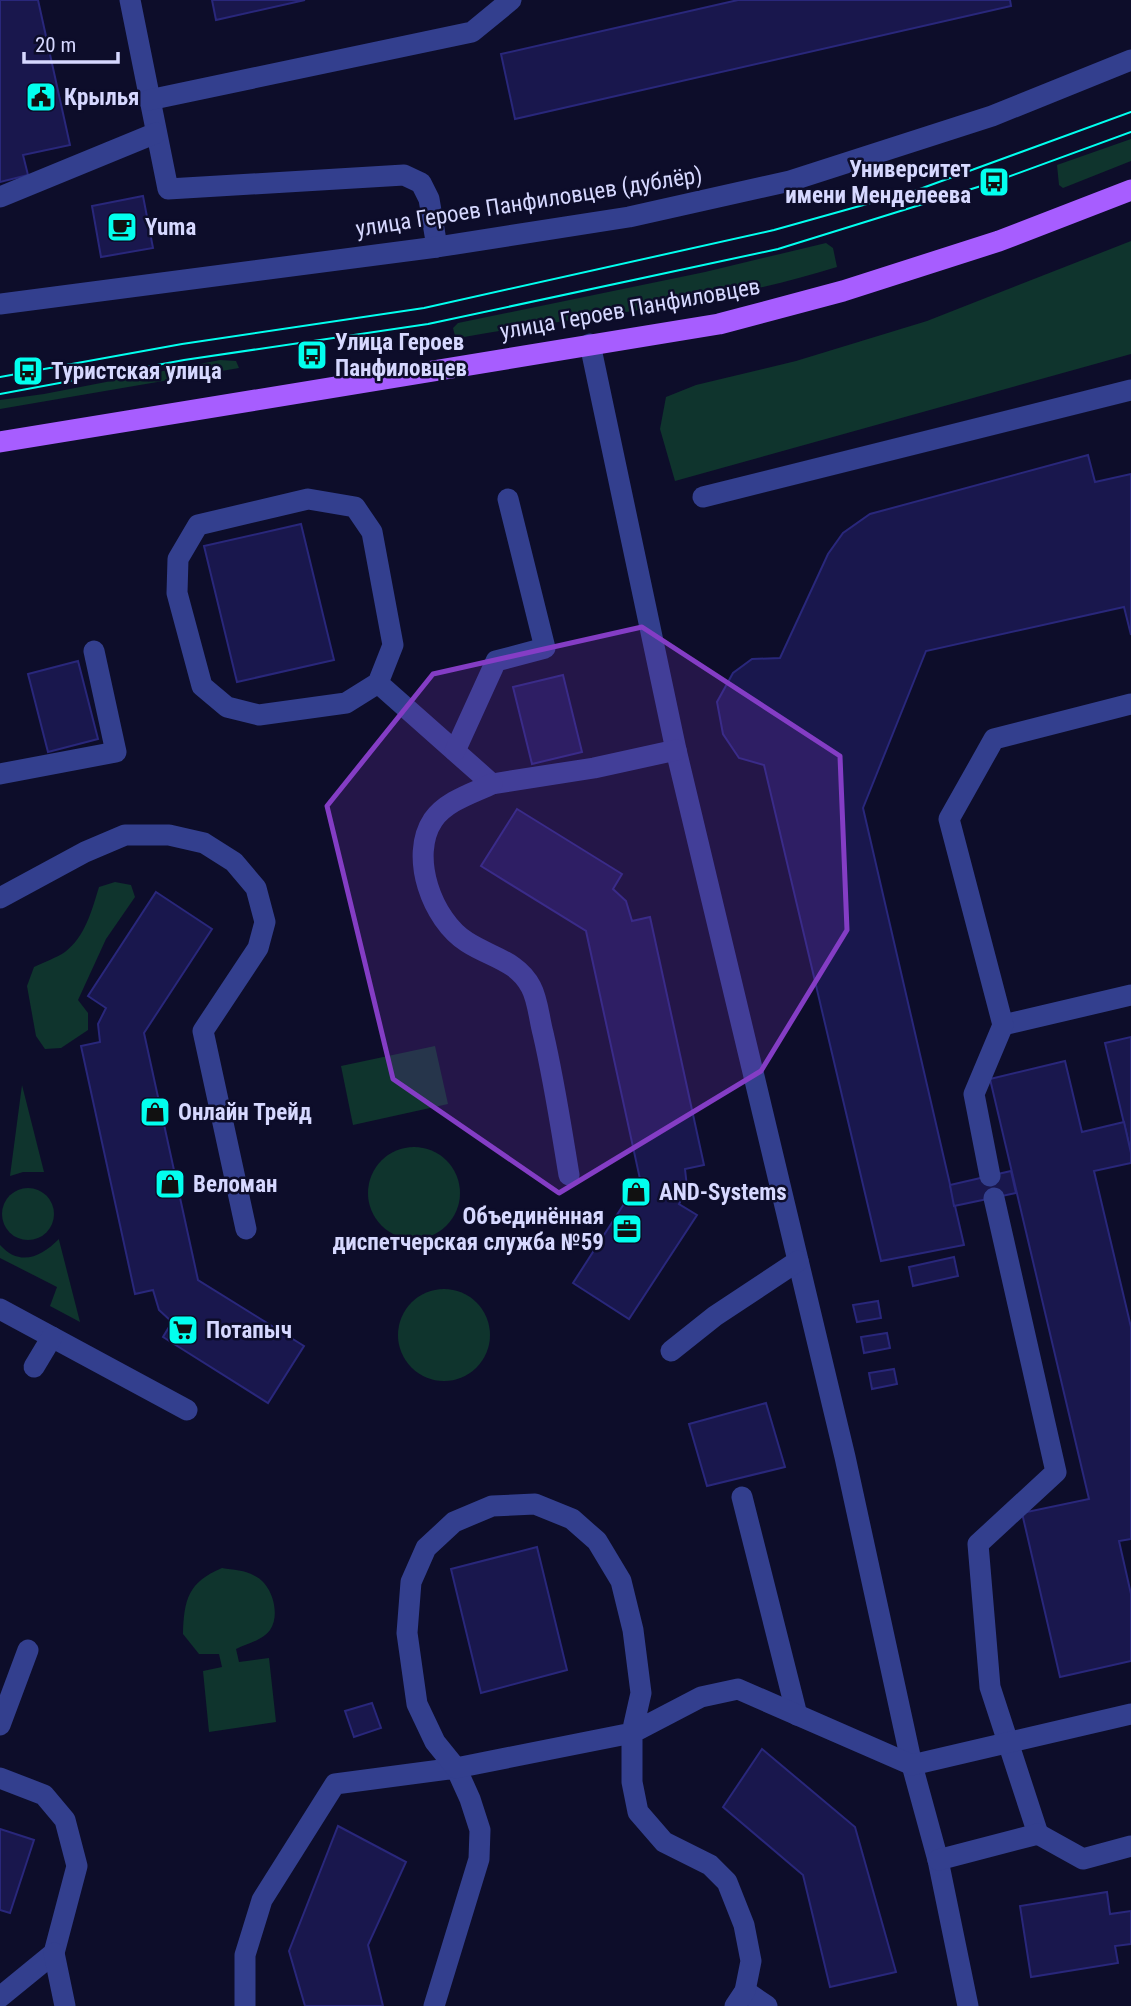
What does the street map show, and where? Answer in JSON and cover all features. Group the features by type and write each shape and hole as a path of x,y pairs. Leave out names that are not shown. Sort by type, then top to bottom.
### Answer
{"main road":[{"name":"улица Героев Панфиловцев","path":"0,442 719,324 843,291 999,241 1131,190"}],"street":[{"path":"130,0 168,189 404,175 421,183 429,199 437,247"},
{"path":"149,100 472,32 511,0"},
{"name":"улица Героев Панфиловцев (дублёр)","path":"0,303 437,247 629,217 789,181 992,116 1131,60"},
{"path":"0,197 156,133"},
{"path":"590,344 676,750 845,1458 912,1765 938,1860 968,2006"},
{"path":"703,497 1131,390"},
{"path":"308,499 355,507 372,532 393,645 378,683 346,703 259,715 227,707 202,686 177,593 178,559 198,525 308,499"},
{"path":"455,751 496,661 545,648 508,499"},
{"path":"0,774 116,752 94,651"},
{"path":"378,683 492,784"},
{"path":"990,1176 974,1094 1003,1025 949,819 994,739 1131,704"},
{"path":"569,1175 553,1076 533,990 524,975 514,966 466,942 442,920 429,892 423,846 433,820 453,802 492,784 594,768 676,750"},
{"path":"0,898 85,852 125,835 169,835 204,844 234,862 256,888 265,922 258,948 203,1031 246,1229"},
{"path":"1003,1025 1131,995"},
{"path":"994,1198 1056,1472 978,1544 990,1687 1038,1834"},
{"path":"671,1351 715,1316 798,1261"},
{"path":"0,1309 187,1410"},
{"path":"34,1367 52,1337"},
{"path":"742,1497 797,1715"},
{"path":"434,2006 478,1859 480,1830 456,1768 435,1742 417,1703 407,1633 411,1581 426,1548 454,1522 492,1506 535,1504 572,1519 597,1541 621,1581 633,1630 641,1693 632,1733 632,1782 638,1812 664,1842 710,1865 727,1882 744,1925 751,1961 740,1999 767,2006"},
{"path":"0,1725 27,1650"},
{"path":"245,2006 245,1955 262,1900 335,1784 456,1768 632,1733 701,1697 738,1689 912,1765 1131,1714"},
{"path":"0,1778 44,1795 65,1820 78,1866 54,1953 65,2006"},
{"path":"938,1860 1038,1834 1083,1859 1131,1846"},
{"path":"0,1997 54,1953"}],"highlighted area":[{"path":"642,627 840,756 847,930 761,1071 559,1193 393,1079 327,806 433,674"}],"green space":[{"path":"1131,139 1131,161 1063,188 1059,185 1057,165"},
{"path":"1131,241 1131,354 675,481 660,429 666,397 696,385 796,361 927,321"},
{"path":"826,243 833,248 837,267 745,291 464,337 455,336 453,328 458,323 705,272"},
{"path":"220,360 236,361 239,368 0,409 0,400"},
{"path":"115,882 131,885 135,897 106,939 78,1000 88,1013 88,1030 61,1048 45,1049 36,1036 27,986 34,967 72,946 87,922 99,887"},
{"path":"435,1046 448,1104 353,1125 341,1066"},
{"path":"22,1085 44,1172 23,1172 10,1176"},
{"path":"414,1147 432,1150 447,1160 457,1175 460,1193 457,1211 447,1226 432,1236 414,1239 396,1236 381,1226 371,1211 368,1193 371,1175 381,1160 396,1150"},
{"path":"28,1188 38,1190 46,1196 52,1204 52,1224 46,1232 38,1238 28,1240 18,1238 10,1232 4,1224 2,1214 4,1204 10,1196 18,1190"},
{"path":"59,1239 80,1322 50,1306 57,1287 0,1258 0,1245 15,1256 23,1258 38,1255"},
{"path":"444,1289 462,1292 477,1302 487,1317 490,1335 487,1353 477,1368 462,1378 444,1381 426,1378 411,1368 401,1353 398,1335 401,1317 411,1302 426,1292"},
{"path":"222,1568 255,1576 266,1586 273,1600 275,1616 267,1634 236,1649 239,1662 269,1658 276,1722 209,1732 203,1671 222,1667 219,1654 199,1654 183,1634 190,1594 202,1579"}],"building":[{"path":"0,0 38,0 70,145 23,155 28,175 0,182"},
{"path":"212,0 305,0 216,20"},
{"path":"738,0 1010,0 1011,6 515,119 501,54"},
{"name":"Yuma","path":"143,196 153,248 101,257 92,206"},
{"path":"1088,455 1095,482 1131,474 1131,635 1124,607 926,651 863,808 964,1245 881,1261 764,765 739,758 723,734 717,702 733,673 752,659 780,658 828,554 843,533 870,514"},
{"path":"301,524 334,660 237,682 204,546"},
{"path":"78,661 98,739 48,752 28,674"},
{"path":"563,675 582,752 532,764 513,687"},
{"path":"517,809 622,874 613,889 626,901 632,921 650,917 704,1165 685,1169 687,1187 679,1204 697,1215 629,1319 573,1283 640,1179 586,931 481,866"},
{"path":"156,892 212,929 144,1033 198,1280 304,1346 268,1403 163,1337 172,1322 159,1310 153,1290 135,1294 81,1046 100,1042 98,1024 106,1008 88,996"},
{"path":"1131,1037 1131,1153 1105,1043"},
{"path":"1065,1061 1082,1132 1124,1122 1131,1153 1131,1163 1094,1171 1131,1327 1131,1539 1119,1541 1131,1594 1131,1661 1060,1677 1022,1513 1089,1499 990,1079"},
{"path":"1011,1171 1016,1193 954,1206 950,1185"},
{"path":"954,1257 958,1276 913,1286 909,1267"},
{"path":"878,1301 881,1318 857,1322 853,1305"},
{"path":"887,1333 890,1348 864,1353 861,1337"},
{"path":"894,1369 897,1384 872,1389 869,1373"},
{"path":"766,1403 785,1467 707,1486 689,1424"},
{"path":"537,1547 567,1670 481,1693 451,1569"},
{"path":"372,1703 381,1728 354,1737 345,1711"},
{"path":"762,1749 855,1827 896,1972 830,1987 803,1875 723,1807"},
{"path":"338,1826 406,1862 368,1945 383,2006 305,2006 289,1951"},
{"path":"0,1829 34,1840 10,1913 0,1910"},
{"path":"1107,1892 1110,1914 1131,1911 1131,1944 1115,1946 1118,1963 1031,1977 1020,1906"}],"tram line":[{"path":"0,377 182,344 424,308 774,230 917,190 1131,112"},
{"path":"0,394 184,360 428,324 778,249 994,182 1131,132"}],"place":[{"name":"Крылья","path":"41,97"},
{"name":"Университет имени Менделеева","path":"994,182"},
{"name":"Yuma","path":"122,227"},
{"name":"Улица Героев Панфиловцев","path":"312,355"},
{"name":"Туристская улица","path":"28,371"},
{"name":"Онлайн Трейд","path":"155,1112"},
{"name":"Веломан","path":"170,1184"},
{"name":"AND-Systems","path":"636,1192"},
{"name":"Объединённая диспетчерская служба №59","path":"627,1229"},
{"name":"Потапыч","path":"183,1330"}]}
